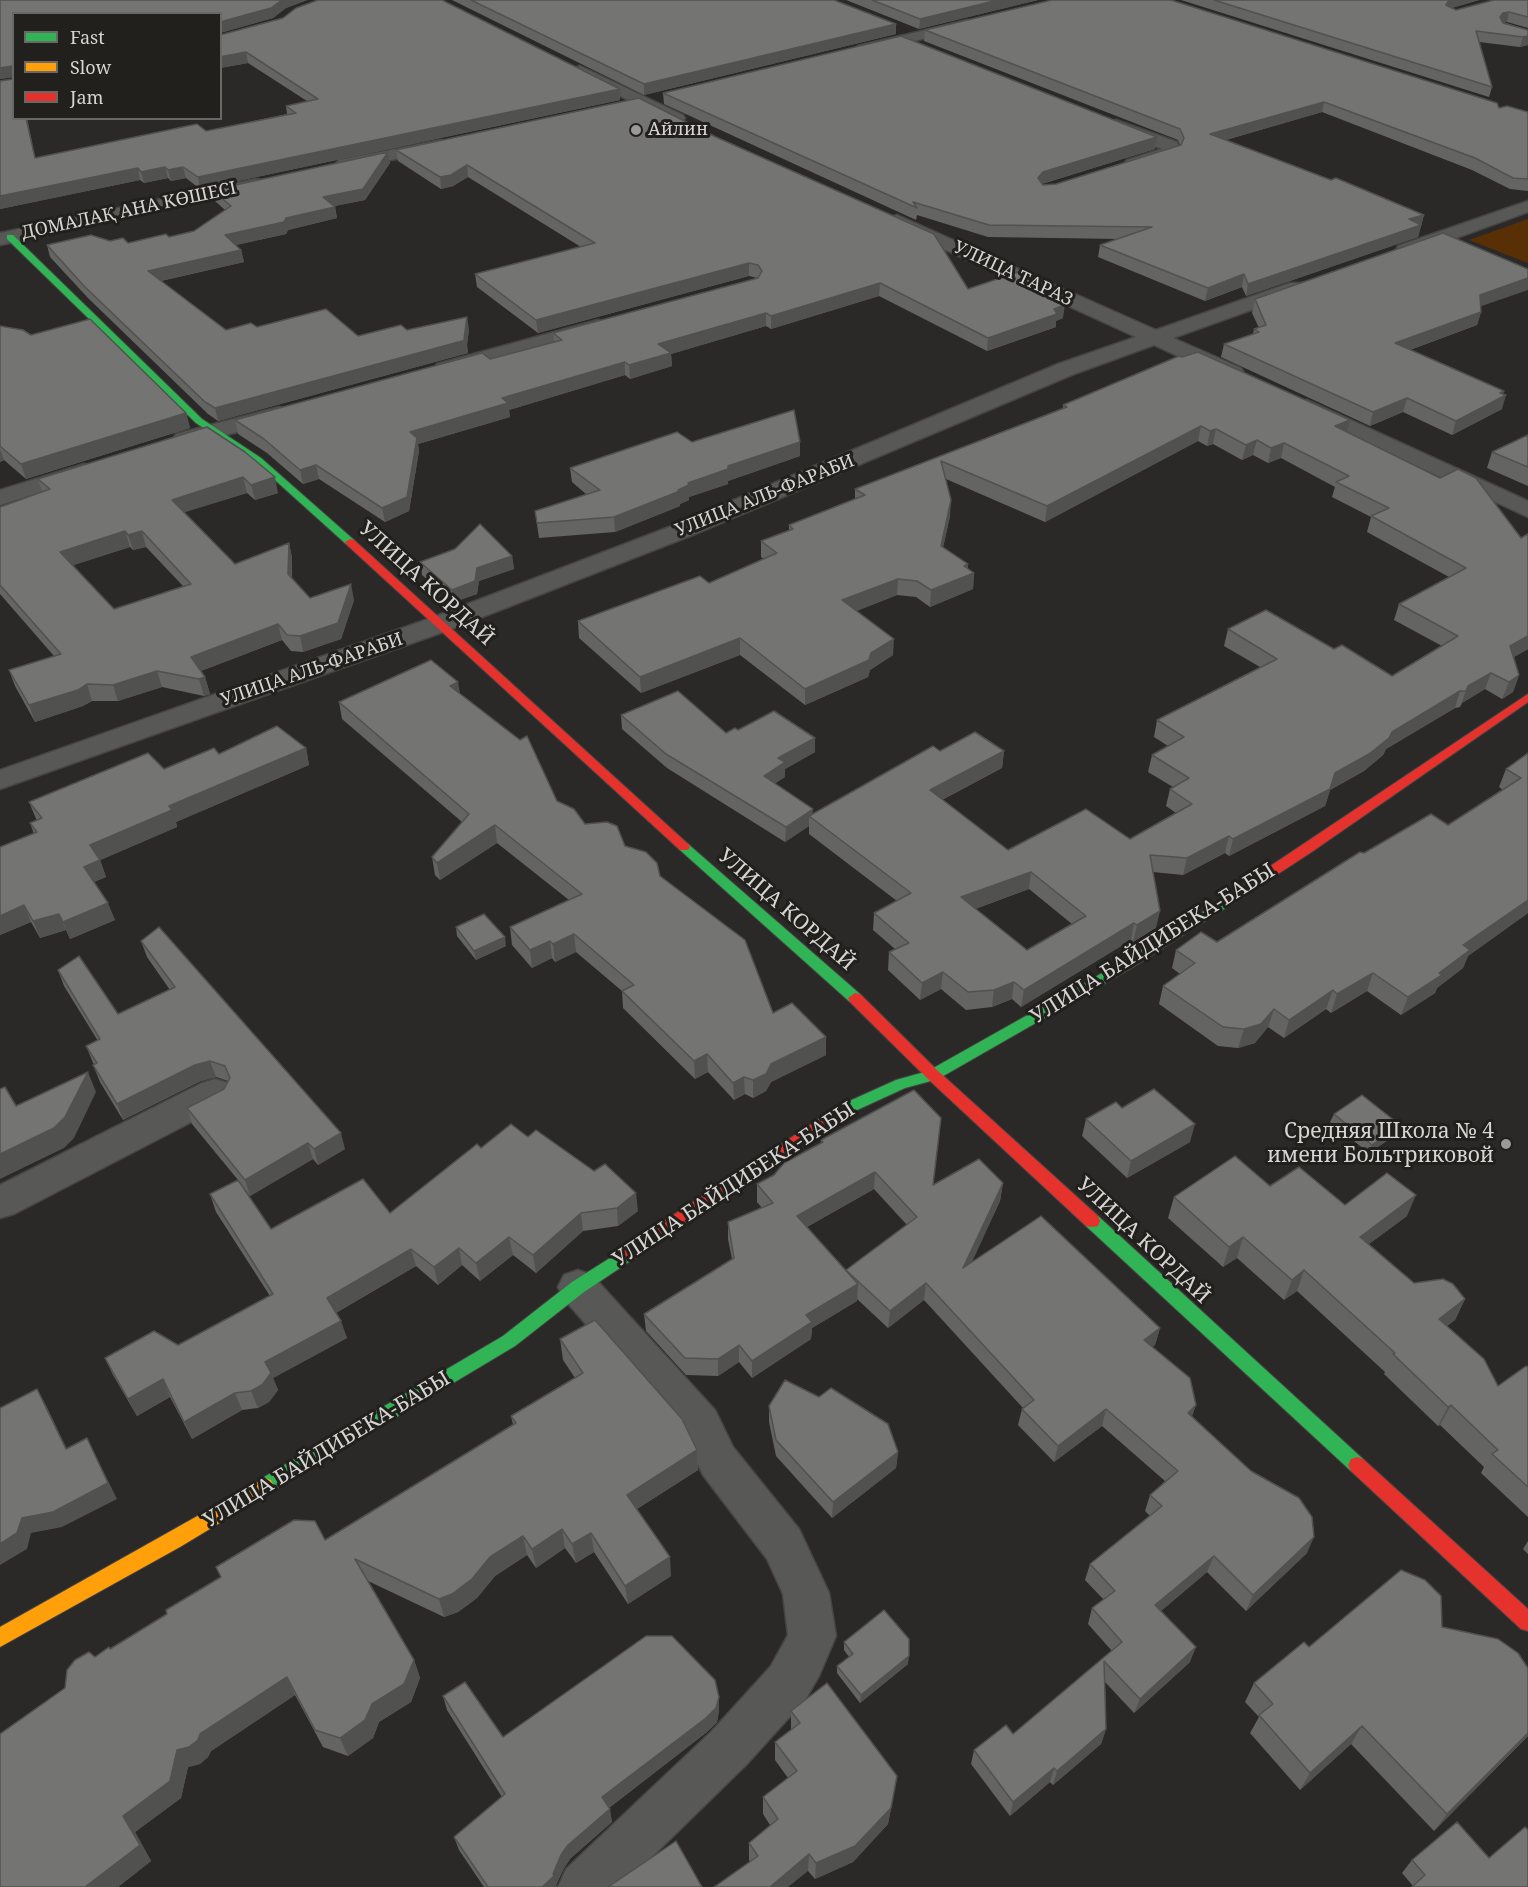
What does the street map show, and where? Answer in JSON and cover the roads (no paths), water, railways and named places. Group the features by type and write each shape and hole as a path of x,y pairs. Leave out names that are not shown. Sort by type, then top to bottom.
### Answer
{"street":[{"path":"843,54 984,20"},
{"path":"893,25 930,51"},
{"path":"568,64 693,127"},
{"path":"620,106 666,96"},
{"path":"1096,117 1171,146 1172,150 1167,153 1113,170"},
{"path":"326,168 456,142"},
{"name":"ДОМАЛАҚ АНА КӨШЕСІ","path":"5,238 269,181"},
{"path":"1388,256 1528,206"},
{"name":"УЛИЦА ТАРАЗ","path":"885,216 1251,381"},
{"path":"1443,237 1464,245"},
{"name":"УЛИЦА КОРДАЙ","path":"5,238 200,421 258,460 590,763 866,1008 933,1076 1528,1622"},
{"name":"УЛИЦА АЛЬ-ФАРАБИ","path":"0,780 440,624 681,531 1066,369 1310,283"},
{"path":"420,376 613,322"},
{"path":"1283,396 1528,510"},
{"path":"166,445 295,410"},
{"path":"0,498 102,465"},
{"name":"УЛИЦА БАЙДИБЕКА-БАБЫ","path":"0,1637 173,1541 509,1341 579,1287 839,1112 901,1084 933,1076 1135,960 1309,848 1528,697"},
{"path":"0,1203 215,1093"},
{"path":"579,1287 700,1424 718,1461 783,1544 806,1593 812,1636 788,1683 729,1748 584,1887"}],"place":[{"name":"Айлин","path":"636,130"},
{"name":"Средняя Школа № 4 имени Больтриковой","path":"1506,1144"}]}
